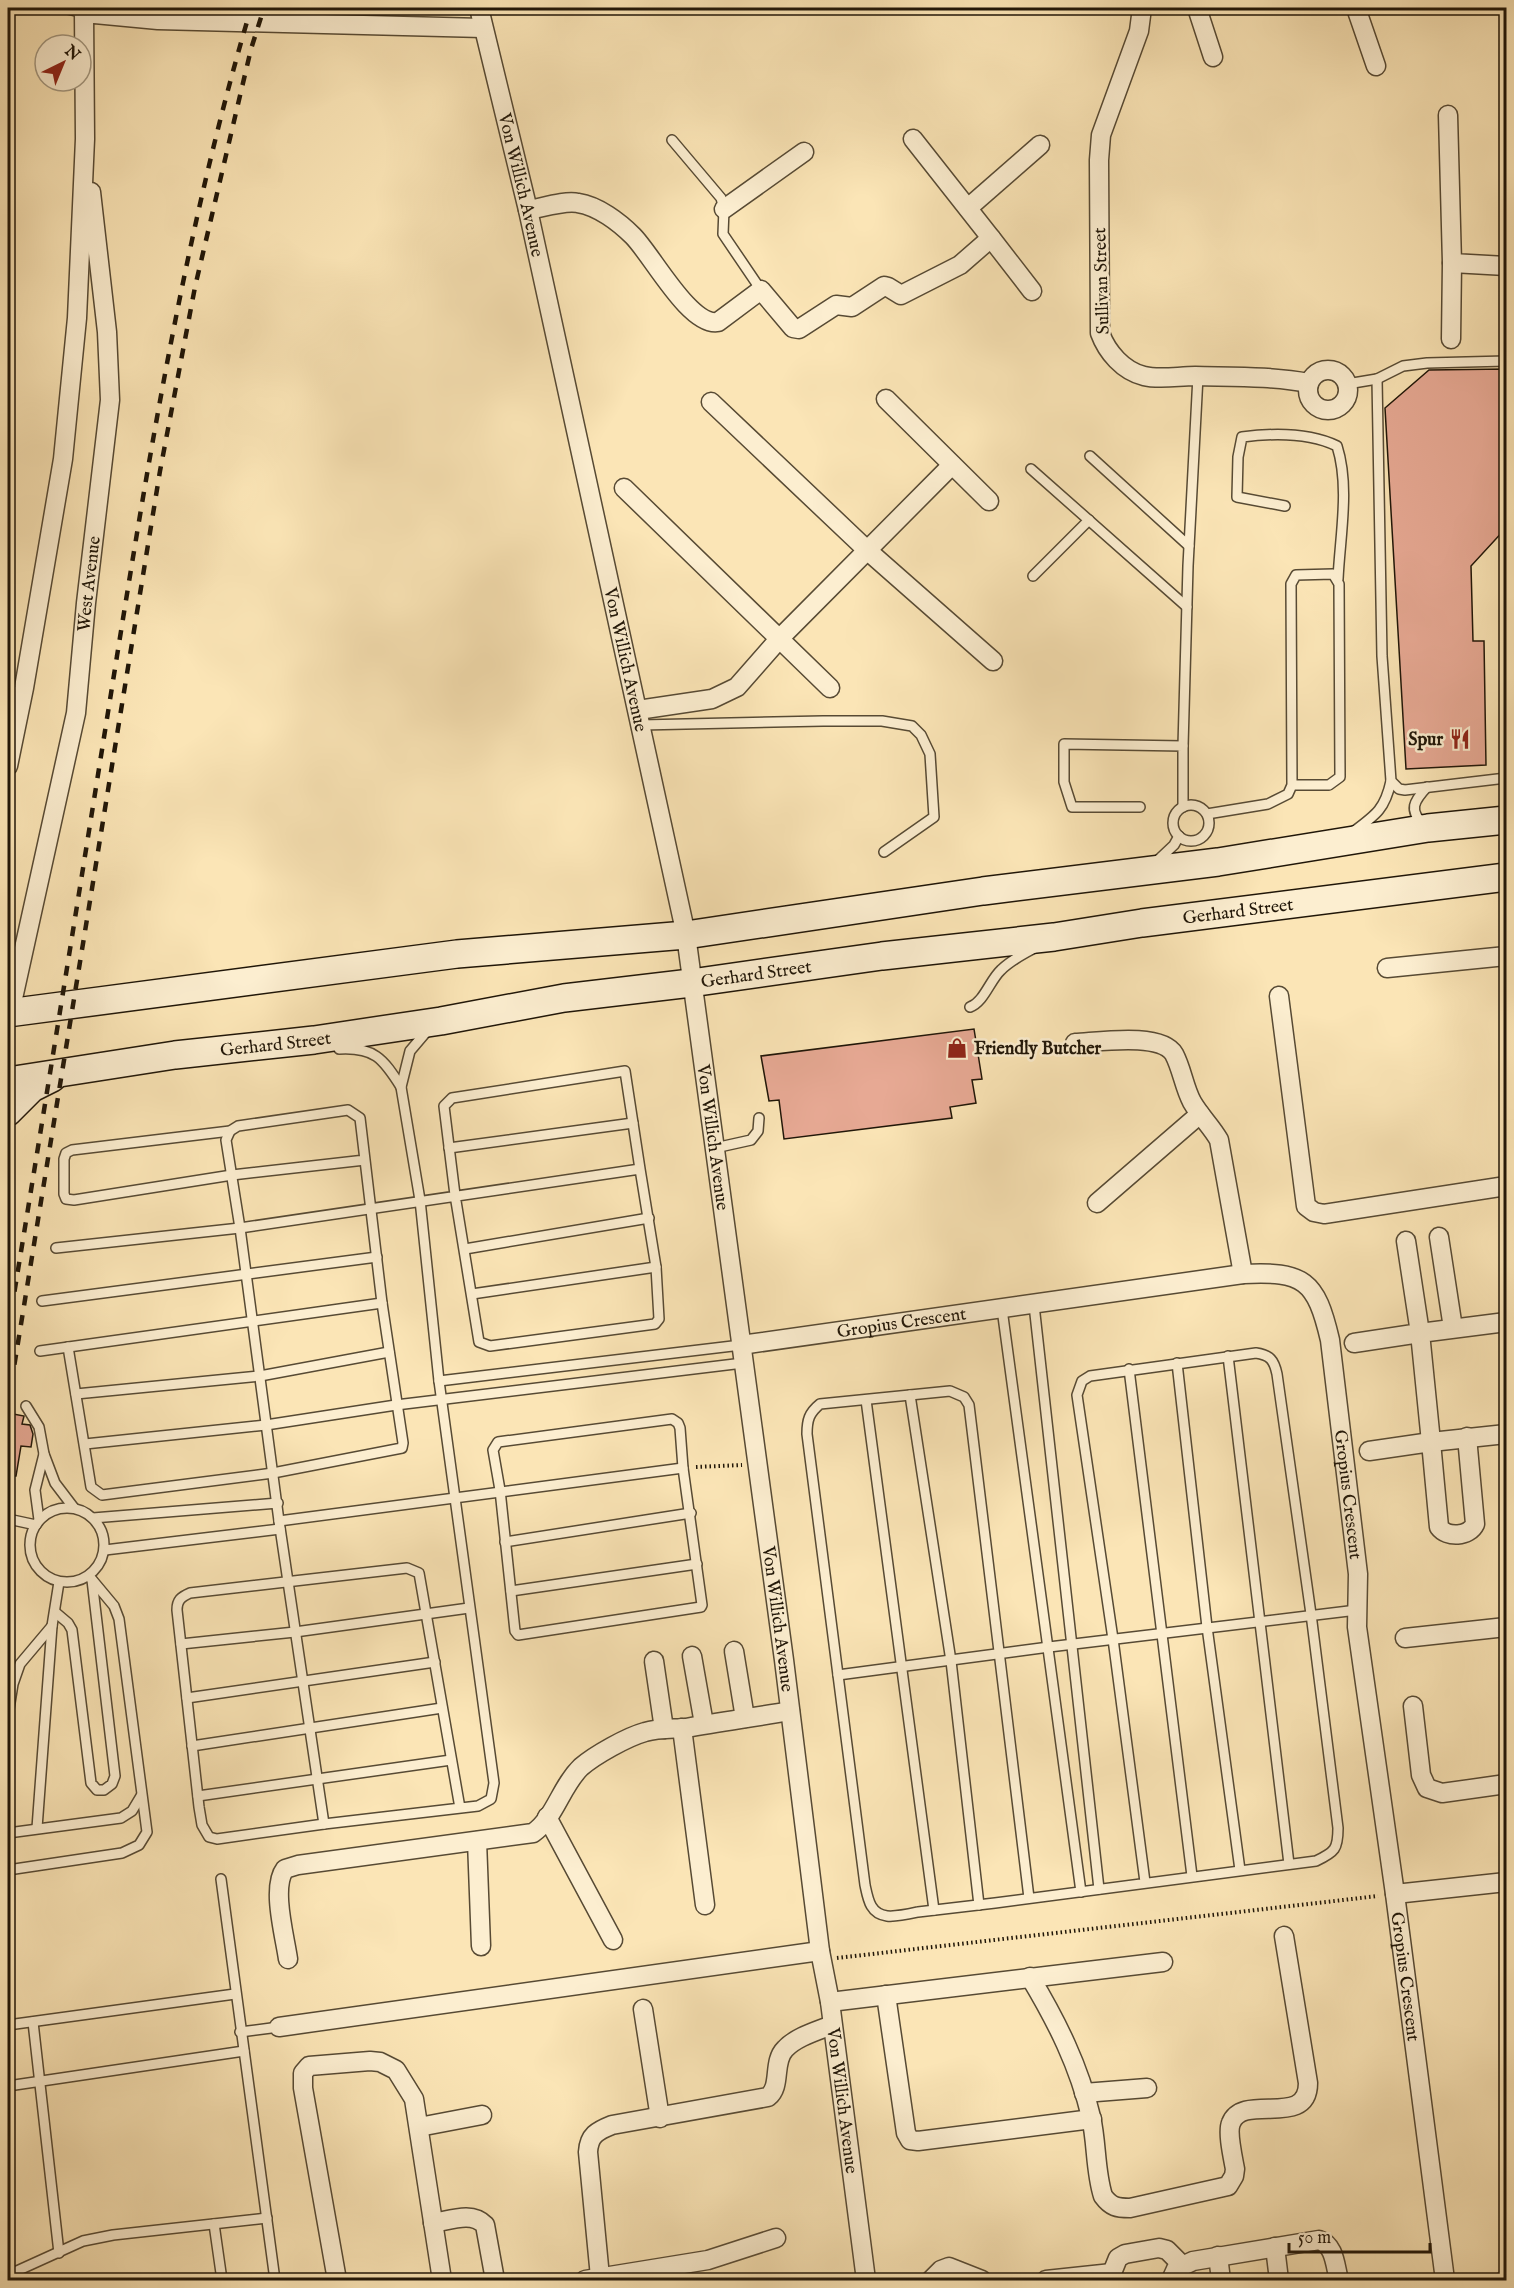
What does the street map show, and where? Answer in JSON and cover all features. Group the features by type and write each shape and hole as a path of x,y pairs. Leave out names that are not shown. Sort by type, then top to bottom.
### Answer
{"street":[{"name":"Von Willich Avenue","path":"479,8 528,210 686,935 866,2280"},
{"name":"Sullivan Street","path":"1142,8 1139,31 1101,135 1099,160 1100,333 1104,344 1114,358 1133,372 1144,376 1273,377 1309,383"},
{"path":"1197,8 1213,57"},
{"path":"1356,8 1376,66"},
{"path":"84,13 169,20 483,28"},
{"name":"West Avenue","path":"8,766 26,676 63,459 77,318 85,139 84,13"},
{"path":"1448,115 1452,263 1451,339"},
{"name":"West Avenue","path":"8,1015 76,712 86,603 110,400 107,332 85,139"},
{"path":"913,139 1032,291"},
{"path":"968,208 1040,145"},
{"path":"724,209 804,152"},
{"path":"528,210 576,202 592,207 617,223 633,237 693,312 712,323 718,322 761,290 793,328 799,329 836,305 852,308 884,286 901,295 960,265 991,238"},
{"path":"1452,263 1506,266"},
{"path":"1329,370 1340,374 1347,384 1345,400 1339,406 1327,410 1319,407 1309,395 1309,383 1317,373 1329,370"},
{"path":"886,399 989,501"},
{"path":"711,402 868,550 993,661"},
{"path":"639,717 712,699 737,687 780,638 952,465"},
{"path":"624,488 830,688"},
{"path":"8,1015 457,954 686,935 983,891 1143,873 1208,850 1339,842 1428,828 1506,820"},
{"name":"Gerhard Street","path":"8,1081 175,1055 314,1041 441,1021 564,998 692,983 894,954 1054,937 1142,923 1506,877"},
{"path":"1387,968 1506,956"},
{"path":"1279,996 1306,1206 1310,1210 1324,1214 1506,1186"},
{"path":"1075,1043 1150,1040 1164,1045 1173,1053 1191,1101 1211,1125 1219,1140 1243,1274"},
{"path":"8,1112 32,1088 67,1071"},
{"path":"1097,1203 1200,1114"},
{"path":"1439,1237 1453,1328"},
{"path":"1406,1240 1419,1333 1439,1527 1449,1535 1467,1532 1473,1529 1475,1524 1467,1437"},
{"name":"Gropius Crescent","path":"742,1354 1002,1309 1243,1274 1281,1273 1294,1276 1315,1293 1323,1311 1330,1340 1358,1574 1357,1610 1360,1650 1395,1894 1445,2280"},
{"path":"1354,1342 1506,1322"},
{"path":"1369,1451 1467,1437 1506,1434"},
{"path":"1405,1638 1506,1626"},
{"path":"734,1652 745,1718"},
{"path":"692,1656 704,1725"},
{"path":"654,1661 673,1728 705,1905"},
{"path":"1413,1706 1421,1775 1427,1788 1442,1793 1506,1784"},
{"path":"288,1959 279,1895 280,1878 285,1869 298,1865 532,1833 547,1817 569,1780 589,1761 644,1732 790,1711"},
{"path":"547,1817 613,1940"},
{"path":"477,1841 481,1946"},
{"path":"1395,1894 1506,1882"},
{"path":"1030,1977 1072,2054 1092,2119 1102,2192 1108,2203 1115,2208 1130,2208 1228,2186 1235,2169 1230,2127 1236,2115 1247,2111 1294,2107 1302,2102 1308,2088 1284,1936"},
{"path":"279,2027 821,1955"},
{"path":"830,2002 1163,1962"},
{"path":"886,1995 906,2133 910,2140 929,2140 1092,2119"},
{"path":"643,2009 660,2118"},
{"path":"776,2238 708,2260 592,2279 588,2152 590,2139 598,2131 612,2126 768,2097 774,2090 780,2059 785,2049 795,2041 832,2025"},
{"path":"337,2280 303,2088 303,2073 309,2066 370,2061 388,2064 396,2070 414,2099 442,2280"},
{"path":"1084,2093 1147,2088"},
{"path":"419,2127 482,2115"},
{"path":"433,2223 472,2216 479,2218 485,2225 495,2280"},
{"path":"1171,2280 1176,2269 1193,2261 1318,2240 1325,2242 1330,2248 1338,2280"},
{"path":"1046,2280 1113,2277 1118,2258 1125,2254 1159,2247 1167,2250 1182,2265"},
{"path":"1275,2247 1279,2280"},
{"path":"1218,2256 1221,2280"},
{"path":"931,2280 941,2270 949,2267 982,2280"}],"lane":[{"path":"63,8 84,13"},
{"path":"672,140 721,198 724,209 723,234 761,290"},
{"path":"1347,384 1377,379 1403,366 1427,363 1506,362"},
{"path":"1183,807 1189,546 1198,376"},
{"path":"1339,842 1377,814 1388,796 1391,781 1382,656 1377,379"},
{"path":"1285,506 1237,497 1238,457 1242,437 1267,434 1321,438 1337,446 1343,464 1338,579 1340,777 1329,785 1292,785"},
{"path":"1090,456 1189,546"},
{"path":"1031,469 1187,607"},
{"path":"1033,576 1089,520"},
{"path":"1207,814 1276,801 1288,794 1292,785 1290,584 1296,575 1304,574 1333,574 1338,579"},
{"path":"639,717 882,722 912,726 921,735 930,754 934,817 884,852"},
{"path":"1140,807 1072,807 1064,782 1064,744 1183,746"},
{"path":"1391,781 1399,789 1405,790 1506,778"},
{"path":"1427,787 1416,800 1414,813 1428,828"},
{"path":"1194,805 1201,807 1207,814 1208,850 1179,836 1173,827 1176,813 1183,807 1194,805"},
{"path":"1143,873 1167,852 1179,836"},
{"path":"970,1007 977,1003 992,980 1012,959 1054,937"},
{"path":"441,1021 422,1035 410,1051 401,1087 420,1200 439,1381 494,1783 491,1799 485,1803 460,1808 213,1839 205,1833 198,1796 177,1610 177,1602 182,1596 190,1593 407,1568 420,1573 460,1808"},
{"path":"314,1041 337,1049 367,1050 382,1059 401,1087"},
{"path":"623,1070 627,1073 656,1268 659,1319 655,1324 490,1346 479,1342 449,1149 444,1106 452,1098 623,1070"},
{"path":"68,1347 91,1487 102,1495 273,1473 402,1448 360,1118 348,1110 237,1126 230,1131 72,1150 66,1153 64,1158 64,1194 66,1199 74,1200 232,1174 365,1160"},
{"path":"715,1148 751,1140 758,1131 759,1118"},
{"path":"449,1149 633,1123"},
{"path":"230,1131 226,1140 324,1824"},
{"path":"56,1248 240,1228 640,1169"},
{"path":"465,1248 649,1218"},
{"path":"42,1301 377,1257"},
{"path":"472,1294 656,1268"},
{"path":"40,1351 382,1303"},
{"path":"1034,1305 1099,1889"},
{"path":"1002,1309 1081,1892"},
{"path":"76,1394 260,1376 389,1352"},
{"path":"439,1381 742,1354"},
{"path":"85,1444 266,1425 742,1354"},
{"path":"1029,1898 969,1405 964,1397 950,1391 820,1404 811,1412 807,1421 868,1901 874,1910 888,1916 1081,1892 1145,1882 1316,1861 1332,1853 1338,1843 1338,1828 1311,1614 1275,1362 1267,1354 1228,1356 1090,1376 1082,1382 1077,1395 1113,1639 1145,1882"},
{"path":"1228,1356 1289,1864"},
{"path":"1177,1363 1207,1627 1240,1870"},
{"path":"1129,1370 1192,1876"},
{"path":"910,1395 951,1661 979,1905"},
{"path":"866,1400 934,1910"},
{"path":"26,1406 39,1427 44,1454 55,1484 74,1508"},
{"path":"672,1419 678,1423 680,1428 683,1468 702,1605 698,1609 518,1635 515,1631 500,1490 493,1450 498,1442 672,1419"},
{"path":"44,1454 35,1490 37,1522 30,1545 32,1556 45,1575 59,1582 75,1582 91,1578"},
{"path":"105,1550 500,1490 683,1468"},
{"path":"93,1518 278,1503"},
{"path":"8,1519 37,1522 52,1510 74,1508 85,1511 100,1527 105,1550 91,1578 115,1776 112,1784 104,1791 97,1790 91,1783 72,1630 68,1623 55,1612"},
{"path":"506,1542 691,1513"},
{"path":"20,1553 32,1556"},
{"path":"511,1591 697,1564"},
{"path":"8,1870 122,1853 135,1848 147,1833 119,1619 114,1606 91,1578"},
{"path":"37,1828 52,1626 59,1582"},
{"path":"181,1644 295,1632 469,1608"},
{"path":"838,1676 1072,1644 1357,1610"},
{"path":"8,1714 13,1684 20,1664 52,1626"},
{"path":"187,1698 435,1662"},
{"path":"192,1746 442,1708"},
{"path":"198,1796 452,1760"},
{"path":"8,1833 122,1818 132,1811 141,1796"},
{"path":"221,1879 275,2280"},
{"path":"8,2025 235,1994"},
{"path":"33,2022 58,2253"},
{"path":"240,2032 279,2027"},
{"path":"8,2086 244,2051"},
{"path":"8,2260 8,2274 58,2253 71,2245 93,2239 267,2218"},
{"path":"213,2224 222,2280"}],"path":[{"path":"683,1468 758,1464"},
{"path":"821,1955 1395,1894"}],"building":[{"path":"1506,369 1506,528 1471,566 1473,641 1484,641 1486,765 1406,769 1385,408 1429,370"},
{"path":"974,1029 982,1079 972,1080 976,1103 950,1107 952,1118 784,1139 779,1100 769,1101 761,1056"},
{"path":"8,1413 24,1416 22,1424 30,1425 33,1434 31,1447 21,1446 16,1476 8,1476"}],"railway":[{"path":"8,1331 158,411 208,168 251,8"},
{"path":"8,1404 160,471 195,287 251,49 264,8"}],"place":[{"name":"Spur","path":"1460,739"},
{"name":"Friendly Butcher","path":"957,1048"}]}
